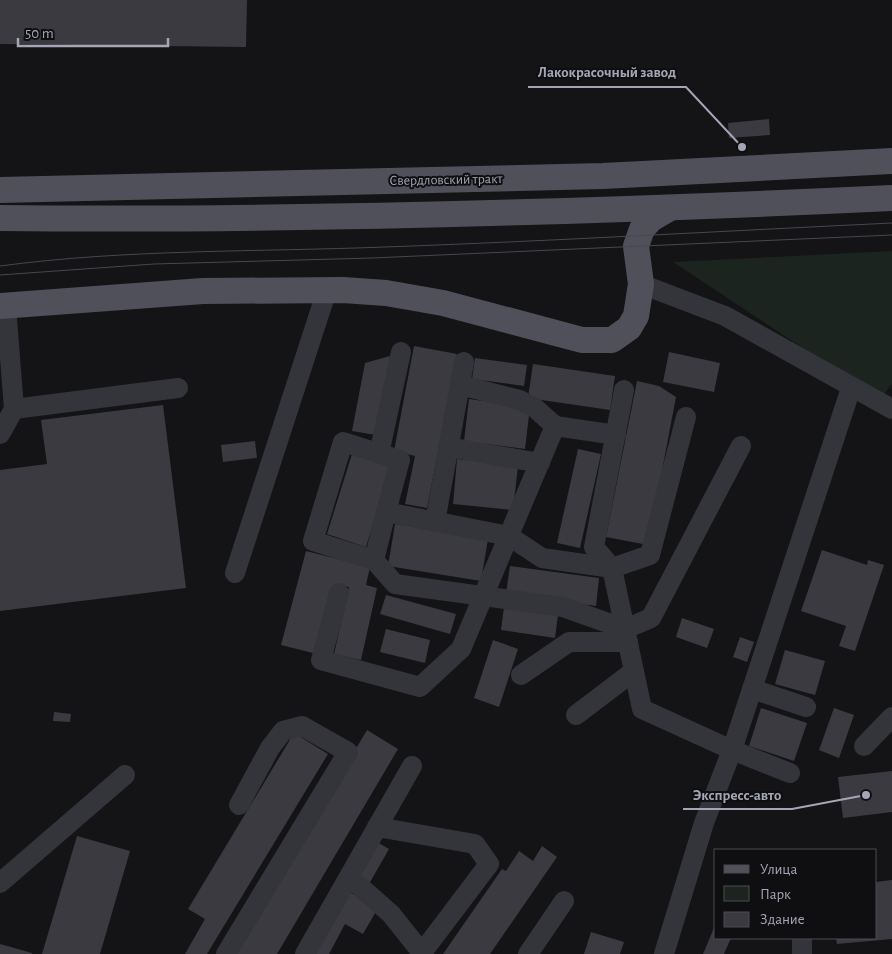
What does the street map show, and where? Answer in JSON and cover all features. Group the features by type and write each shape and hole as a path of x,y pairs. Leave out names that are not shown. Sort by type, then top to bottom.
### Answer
{"main road":[{"name":"Свердловский тракт","path":"0,190 603,176 892,161"},
{"path":"0,218 312,216 670,208 892,198"},
{"path":"3,306 203,291 327,290 386,292 433,301 582,340 612,340 629,328 636,316 642,284 636,246 646,224 670,208"},
{"path":"578,210 617,227 636,246"}],"lane":[{"path":"642,284 725,316 851,388 892,409"},
{"path":"235,573 327,290"},
{"path":"0,434 14,409 3,306"},
{"path":"379,454 402,352"},
{"path":"435,522 464,362"},
{"path":"460,385 520,400 535,408 555,426 616,434"},
{"path":"14,409 178,388"},
{"path":"664,954 704,823 732,750 851,388"},
{"path":"624,390 594,547 612,568 642,709 732,750 790,773"},
{"path":"386,512 509,536 542,558 612,568 650,555 686,417"},
{"path":"339,593 321,660 420,687 461,649 555,426"},
{"path":"374,560 400,460 343,442 313,541 374,560 395,584 563,607 626,636"},
{"path":"521,675 569,642 626,636 651,618 741,446"},
{"path":"448,448 540,463"},
{"path":"576,715 634,671"},
{"path":"752,689 806,708"},
{"path":"864,746 892,717"},
{"path":"226,954 348,752 302,726 283,730 270,748 239,805"},
{"path":"304,954 412,766"},
{"path":"0,883 125,775"},
{"path":"349,876 391,914 421,954 489,864 475,844 377,827"},
{"path":"528,954 564,901"},
{"path":"802,939 802,954"}],"green space":[{"path":"892,251 892,384 880,399 673,262"}],"building":[{"path":"0,0 247,0 246,47 0,44"},
{"path":"769,119 770,135 729,138 728,123"},
{"path":"414,346 457,354 427,508 405,504 415,456 394,451"},
{"path":"669,352 720,363 714,392 663,382"},
{"path":"390,356 376,435 352,431 365,363"},
{"path":"475,358 527,365 524,386 472,379"},
{"path":"533,364 615,376 610,410 528,398"},
{"path":"637,381 659,386 676,397 648,545 606,537"},
{"path":"469,399 530,407 525,449 464,441"},
{"path":"163,405 186,588 0,611 0,470 47,464 41,420"},
{"path":"255,441 257,458 223,462 221,445"},
{"path":"578,449 601,454 580,548 557,543"},
{"path":"352,454 391,466 366,547 327,534"},
{"path":"457,459 518,466 513,510 453,504"},
{"path":"395,524 488,539 481,581 388,566"},
{"path":"822,550 867,565 868,560 884,565 855,651 839,646 846,626 801,611"},
{"path":"306,551 370,567 366,585 377,588 361,660 334,654 349,587 336,584 317,654 281,645"},
{"path":"510,566 599,578 596,606 506,593"},
{"path":"386,595 456,614 450,634 380,614"},
{"path":"504,607 558,615 555,638 501,630"},
{"path":"682,618 714,629 707,648 676,637"},
{"path":"386,629 430,640 425,663 380,652"},
{"path":"740,637 754,642 747,662 733,657"},
{"path":"493,640 518,649 499,707 474,698"},
{"path":"785,650 825,661 815,695 775,684"},
{"path":"761,708 807,723 794,761 749,746"},
{"path":"834,708 854,715 839,758 819,750"},
{"path":"54,712 71,714 70,722 53,721"},
{"path":"367,730 398,749 277,954 234,954"},
{"path":"294,733 328,754 207,954 185,954 205,919 188,909"},
{"path":"892,771 892,812 843,818 838,777"},
{"path":"77,836 130,851 100,954 42,954"},
{"path":"377,842 389,849 369,884 357,877"},
{"path":"542,846 557,857 490,954 443,954 502,869 506,871 519,851 533,861"},
{"path":"892,880 892,939 837,944 836,939 877,939 877,882"},
{"path":"344,889 378,908 363,934 345,924 329,954 316,954"},
{"path":"714,928 714,939 731,939 724,954 703,954"},
{"path":"591,932 624,942 620,954 584,954"},
{"path":"0,944 32,953 32,954 0,954"}],"tram line":[{"path":"0,266 144,254 448,245 892,223"},
{"path":"0,275 154,264 372,258 892,235"}],"place":[{"name":"Лакокрасочный завод","path":"742,147"},
{"name":"Экспресс-авто","path":"866,795"}]}
